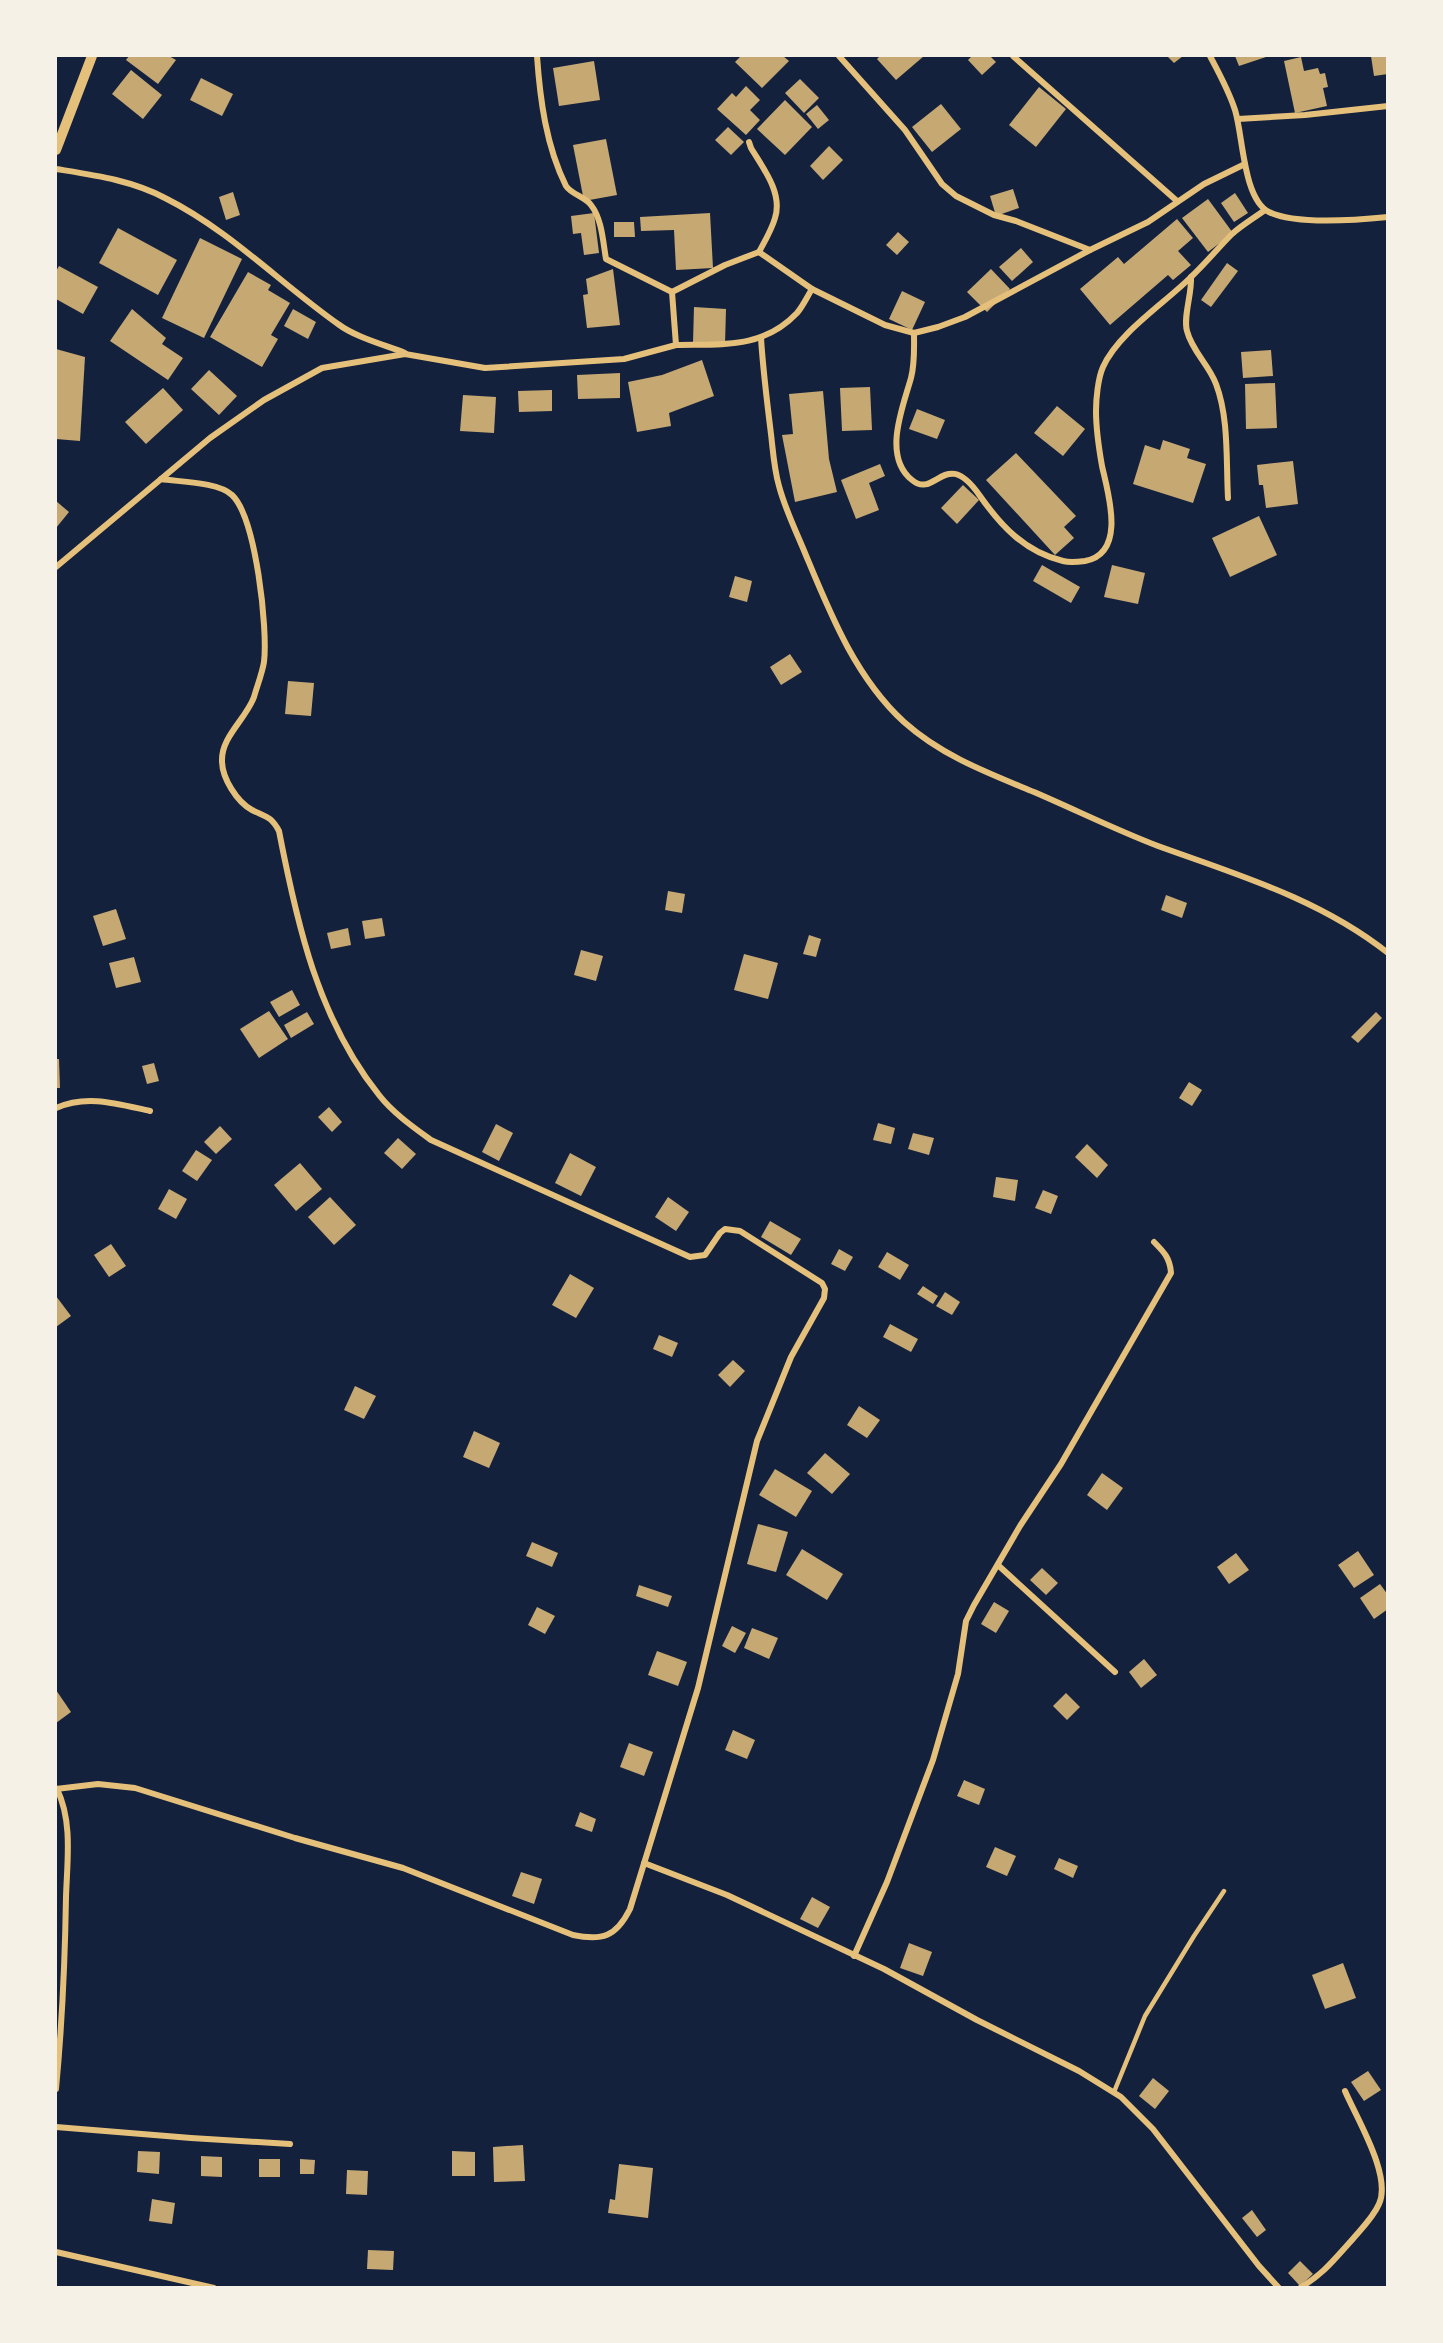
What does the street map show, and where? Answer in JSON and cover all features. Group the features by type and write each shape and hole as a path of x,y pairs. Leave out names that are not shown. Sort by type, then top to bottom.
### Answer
{"street":[{"path":"56,150 92,56"},
{"path":"537,56 540,96 549,139 567,188 591,205 597,216 606,258 672,292"},
{"path":"839,56 905,130 942,184 956,196 994,215 1016,221 1090,250"},
{"path":"1013,56 1177,201"},
{"path":"1210,56 1228,90 1238,119 1252,191 1265,210 1295,218 1352,220 1388,217"},
{"path":"1238,119 1283,117 1388,106"},
{"path":"672,292 725,265 759,252 775,218 777,206 770,178 749,142"},
{"path":"759,252 812,289 885,325 914,333 964,317 1148,222 1204,183 1245,164"},
{"path":"56,169 105,177 164,197 200,218 229,239 340,326 405,354 485,368 624,359 676,345 732,344 761,338 798,312 812,289"},
{"path":"914,333 912,377 897,428 902,468 921,486 949,473 958,474 969,480 1004,528 1032,550 1067,562 1091,560 1104,549 1112,521 1112,508 1102,463 1096,411 1101,370 1114,348 1191,277 1234,232 1265,210"},
{"path":"1191,277 1192,293 1186,320 1187,331 1217,385 1223,418 1228,498"},
{"path":"672,292 676,345"},
{"path":"761,338 773,456 778,484 785,505 829,611 849,651 882,700 905,723 958,760 995,777 1034,792 1125,834 1271,886 1310,904 1360,933 1388,953"},
{"path":"56,567 210,438 264,400 322,368 405,354"},
{"path":"56,2089 65,1981 67,1838 65,1806 56,1788 98,1784 135,1788 295,1838 382,1861 564,1932 586,1938 597,1938 608,1934 624,1922 630,1909 698,1688 757,1441 791,1357 824,1298 825,1289 822,1283 814,1277 740,1231 725,1229 705,1255 690,1257 431,1140 410,1125 380,1097 346,1046 314,976 291,893 279,831 275,823 266,815 246,805 227,782 223,770 221,759 226,743 252,703 264,662 264,619 255,558 245,516 237,502 225,490 209,485 161,479"},
{"path":"56,1108 76,1100 91,1100 150,1111"},
{"path":"56,1101 65,1104"},
{"path":"854,1956 887,1882 933,1760 958,1674 966,1621 1020,1526 1061,1464 1171,1273 1166,1253 1154,1242"},
{"path":"999,1566 1115,1672"},
{"path":"644,1863 727,1895 884,1969 994,2029 1079,2071 1114,2092 1153,2129 1259,2266 1279,2288"},
{"path":"1300,2288 1321,2275 1358,2233 1380,2204 1383,2192 1378,2164 1345,2091"},
{"path":"56,2127 191,2139 290,2144"},
{"path":"56,2252 214,2288"}],"lane":[{"path":"1114,2092 1145,2016 1224,1891"}],"building":[{"path":"129,56 169,56 176,60 158,84 126,60"},
{"path":"741,56 783,56 789,61 762,88 735,62"},
{"path":"880,56 924,56 896,80 877,59"},
{"path":"972,56 990,56 996,62 982,75 968,60"},
{"path":"1167,56 1183,56 1174,63"},
{"path":"1235,56 1265,56 1266,57 1239,66"},
{"path":"1371,56 1388,56 1388,74 1374,76"},
{"path":"1301,57 1304,71 1318,68 1320,74 1325,73 1328,87 1323,88 1327,106 1295,113 1284,61"},
{"path":"594,61 600,100 559,106 553,68"},
{"path":"131,70 162,95 143,119 112,94"},
{"path":"201,78 233,94 222,116 190,100"},
{"path":"800,79 819,98 804,113 785,93"},
{"path":"746,86 760,100 750,110 760,120 746,135 717,109 732,93 736,97"},
{"path":"1039,87 1066,109 1036,147 1009,125"},
{"path":"785,100 812,127 785,155 757,129"},
{"path":"941,104 961,129 932,152 912,127"},
{"path":"817,105 829,120 818,129 806,114"},
{"path":"728,127 744,142 731,155 715,140"},
{"path":"606,139 617,195 584,201 573,145"},
{"path":"829,146 843,160 823,180 810,166"},
{"path":"1013,189 1019,208 996,216 990,196"},
{"path":"233,192 240,215 226,220 219,197"},
{"path":"1235,193 1248,213 1234,222 1221,203"},
{"path":"1208,199 1233,233 1208,252 1182,218"},
{"path":"594,213 599,253 584,255 581,233 573,234 571,216"},
{"path":"710,213 713,268 676,270 674,230 641,231 640,217"},
{"path":"1177,219 1193,238 1178,251 1191,265 1173,280 1168,275 1110,325 1080,289 1118,257 1124,264"},
{"path":"614,222 634,222 635,237 614,237"},
{"path":"118,228 177,260 158,295 99,263"},
{"path":"898,232 909,242 897,255 886,245"},
{"path":"200,238 242,259 204,338 162,318"},
{"path":"1021,248 1033,262 1012,281 999,267"},
{"path":"1227,263 1238,271 1211,307 1201,300"},
{"path":"59,266 98,287 83,314 56,299 56,271"},
{"path":"613,269 620,325 587,328 583,295 588,294 586,279"},
{"path":"991,269 1010,289 987,312 967,292"},
{"path":"248,272 271,285 268,290 290,303 271,335 278,339 262,367 210,337"},
{"path":"902,291 925,302 912,330 889,319"},
{"path":"694,307 726,309 725,344 693,343"},
{"path":"132,309 166,338 162,344 183,358 168,380 110,341"},
{"path":"293,309 316,322 308,339 284,326"},
{"path":"56,349 85,357 80,441 56,439"},
{"path":"1271,350 1273,376 1243,378 1241,352"},
{"path":"702,360 714,396 669,413 671,426 637,432 628,382 662,375"},
{"path":"209,370 237,396 219,415 191,389"},
{"path":"620,373 620,398 578,399 577,375"},
{"path":"1275,383 1277,428 1246,429 1245,384"},
{"path":"870,387 872,430 842,431 840,388"},
{"path":"163,388 183,410 146,444 125,422"},
{"path":"552,390 552,411 519,412 518,391"},
{"path":"823,391 829,459 837,492 795,502 782,435 793,434 789,394"},
{"path":"463,395 496,397 494,433 460,431"},
{"path":"1057,406 1085,429 1063,456 1034,433"},
{"path":"917,409 945,420 937,439 909,429"},
{"path":"1163,440 1190,449 1187,458 1206,464 1193,503 1133,484 1145,445 1160,450"},
{"path":"1016,453 1076,516 1064,527 1074,538 1055,555 986,480"},
{"path":"1293,461 1298,504 1266,508 1263,485 1259,485 1257,465"},
{"path":"880,464 885,476 869,483 879,510 856,519 841,480"},
{"path":"963,485 979,500 957,524 941,508"},
{"path":"56,501 69,512 56,528"},
{"path":"1259,516 1277,555 1230,577 1212,538"},
{"path":"1042,565 1080,587 1071,603 1033,581"},
{"path":"1112,565 1145,573 1138,604 1104,597"},
{"path":"735,576 752,581 747,602 729,597"},
{"path":"790,654 802,672 781,685 770,667"},
{"path":"288,681 314,683 311,716 285,714"},
{"path":"668,891 685,894 682,913 665,910"},
{"path":"1166,895 1187,903 1182,918 1161,910"},
{"path":"116,909 126,939 103,946 93,916"},
{"path":"382,918 385,936 365,939 362,921"},
{"path":"348,928 351,945 331,949 327,933"},
{"path":"809,935 821,939 816,957 803,954"},
{"path":"581,950 603,956 596,981 574,975"},
{"path":"744,954 778,963 768,999 734,990"},
{"path":"134,957 141,982 116,988 109,963"},
{"path":"292,990 300,1005 279,1017 270,1002"},
{"path":"269,1011 288,1039 259,1058 240,1029"},
{"path":"307,1012 314,1024 291,1038 284,1025"},
{"path":"1376,1012 1382,1018 1358,1043 1351,1037"},
{"path":"56,1059 59,1059 60,1088 56,1088"},
{"path":"154,1063 159,1081 147,1084 142,1066"},
{"path":"1189,1082 1202,1090 1192,1106 1179,1098"},
{"path":"329,1107 342,1122 332,1132 318,1117"},
{"path":"878,1123 895,1128 891,1144 873,1140"},
{"path":"496,1124 513,1133 499,1161 482,1152"},
{"path":"220,1126 232,1139 216,1154 204,1142"},
{"path":"913,1133 934,1138 929,1155 908,1149"},
{"path":"398,1138 416,1154 402,1169 384,1153"},
{"path":"1087,1144 1108,1165 1097,1178 1075,1157"},
{"path":"196,1150 212,1160 197,1181 182,1171"},
{"path":"570,1153 596,1167 581,1196 555,1183"},
{"path":"300,1163 322,1189 296,1211 274,1185"},
{"path":"996,1177 1018,1180 1015,1201 993,1197"},
{"path":"169,1189 187,1199 176,1219 158,1209"},
{"path":"1043,1190 1058,1196 1051,1214 1035,1208"},
{"path":"330,1197 356,1225 334,1245 308,1217"},
{"path":"668,1197 689,1212 676,1231 655,1217"},
{"path":"770,1221 801,1239 791,1255 761,1237"},
{"path":"111,1244 126,1266 109,1277 94,1255"},
{"path":"839,1249 853,1257 845,1271 831,1264"},
{"path":"887,1252 909,1265 900,1280 878,1267"},
{"path":"570,1274 594,1288 576,1318 552,1305"},
{"path":"923,1286 938,1296 933,1304 917,1294"},
{"path":"945,1292 960,1302 952,1315 936,1306"},
{"path":"56,1296 71,1316 56,1327"},
{"path":"890,1324 918,1339 911,1352 883,1337"},
{"path":"659,1335 678,1343 672,1357 653,1349"},
{"path":"733,1360 745,1371 730,1387 718,1375"},
{"path":"355,1386 376,1396 364,1419 344,1410"},
{"path":"859,1406 880,1420 867,1438 847,1425"},
{"path":"474,1431 500,1443 489,1468 463,1457"},
{"path":"825,1453 850,1474 832,1494 807,1473"},
{"path":"775,1469 812,1491 796,1517 759,1495"},
{"path":"1102,1473 1123,1488 1107,1510 1087,1495"},
{"path":"758,1524 788,1532 776,1572 747,1564"},
{"path":"532,1542 558,1553 552,1567 526,1556"},
{"path":"802,1549 843,1574 827,1600 786,1575"},
{"path":"1358,1551 1374,1575 1354,1588 1338,1565"},
{"path":"1236,1553 1249,1570 1229,1584 1217,1567"},
{"path":"1042,1568 1058,1583 1046,1595 1030,1580"},
{"path":"1380,1584 1388,1595 1388,1609 1374,1619 1360,1598"},
{"path":"639,1585 672,1596 668,1607 636,1596"},
{"path":"994,1602 1009,1611 996,1633 981,1624"},
{"path":"537,1607 555,1616 545,1634 528,1625"},
{"path":"732,1626 746,1633 735,1653 722,1646"},
{"path":"752,1628 778,1638 769,1659 744,1648"},
{"path":"657,1651 687,1662 678,1686 648,1675"},
{"path":"1144,1659 1157,1675 1141,1688 1129,1672"},
{"path":"56,1690 71,1712 56,1723"},
{"path":"1066,1693 1080,1707 1067,1720 1053,1706"},
{"path":"733,1730 755,1740 747,1759 725,1750"},
{"path":"629,1743 653,1752 644,1776 620,1767"},
{"path":"964,1780 985,1789 979,1805 957,1796"},
{"path":"580,1812 596,1819 592,1832 575,1826"},
{"path":"995,1847 1016,1856 1007,1876 986,1867"},
{"path":"1059,1858 1078,1866 1073,1878 1054,1869"},
{"path":"521,1872 542,1879 534,1904 512,1896"},
{"path":"812,1897 830,1907 818,1928 800,1919"},
{"path":"909,1943 932,1952 923,1976 900,1968"},
{"path":"1343,1963 1356,1998 1325,2009 1312,1975"},
{"path":"1368,2071 1381,2090 1364,2101 1351,2082"},
{"path":"1153,2078 1169,2091 1155,2109 1139,2096"},
{"path":"523,2145 525,2181 494,2182 493,2147"},
{"path":"138,2151 160,2152 159,2174 137,2172"},
{"path":"452,2151 475,2152 475,2176 452,2176"},
{"path":"201,2156 222,2157 222,2177 201,2176"},
{"path":"259,2159 280,2159 280,2177 259,2177"},
{"path":"300,2159 315,2160 314,2174 300,2174"},
{"path":"619,2164 653,2168 648,2218 608,2213 610,2199 615,2200"},
{"path":"347,2170 368,2171 367,2195 346,2194"},
{"path":"152,2199 175,2203 172,2224 149,2221"},
{"path":"1252,2210 1266,2230 1257,2237 1242,2218"},
{"path":"368,2250 394,2251 393,2270 367,2269"},
{"path":"1300,2261 1313,2274 1300,2286 1288,2273"}]}
